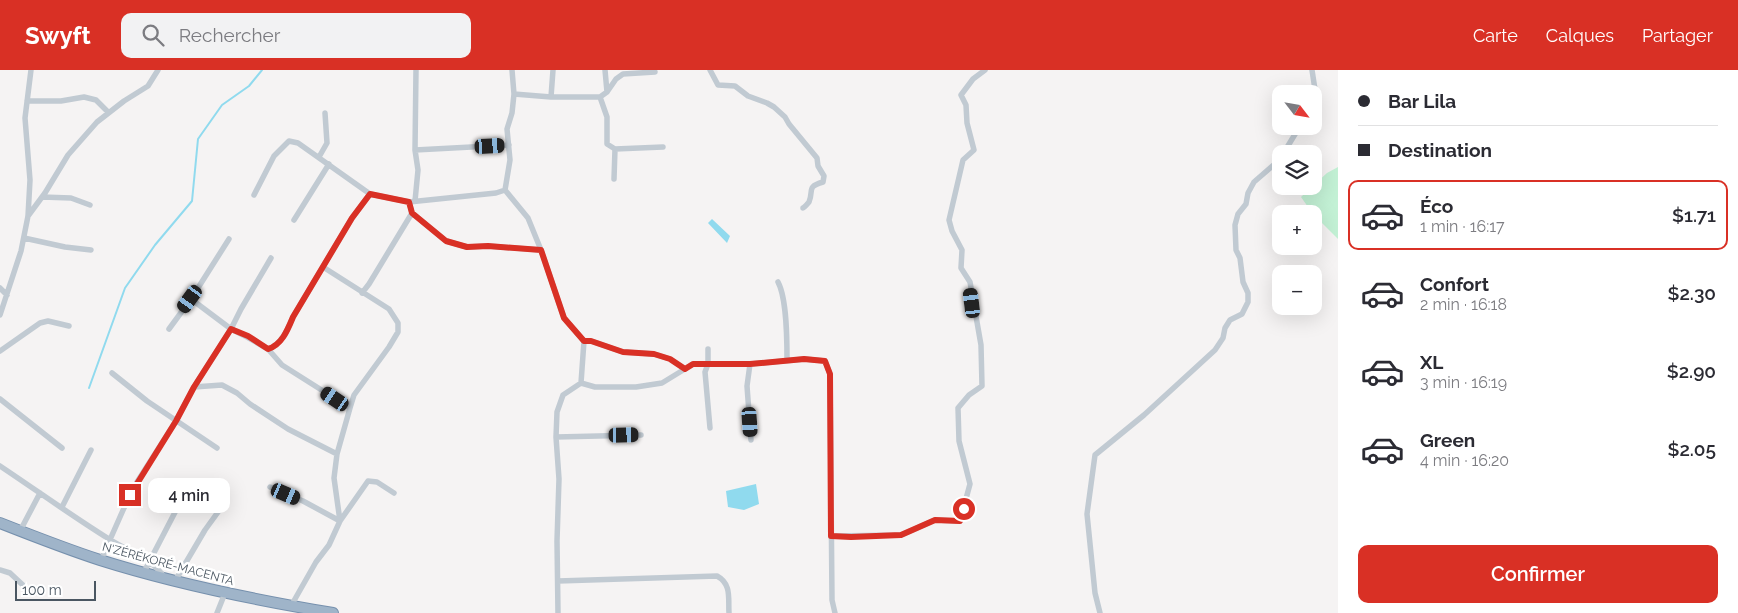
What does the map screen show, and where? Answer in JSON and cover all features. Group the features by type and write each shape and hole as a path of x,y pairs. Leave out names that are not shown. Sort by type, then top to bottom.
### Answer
{"highway":[{"name":"N'ZÉRÉKORÉ-MACENTA","path":"0,523 101,560 170,580 225,593 333,613"}],"street":[{"path":"0,315 21,251 28,216 30,180 25,118 31,70"},
{"path":"28,216 68,155 97,122 108,112 148,86 158,70"},
{"path":"362,293 412,213 412,202 418,170 415,150 416,70"},
{"path":"505,190 510,171 507,129 512,113 514,94 512,70"},
{"path":"552,97 553,70"},
{"path":"606,70 607,92"},
{"path":"710,70 718,85 736,86 748,96 767,102 774,107 785,117 817,158 818,166 824,176 823,182 816,184 811,189 809,202 803,208"},
{"path":"831,536 901,535 935,520 960,521 970,484 959,441 958,408 982,386 982,378 980,344 970,282 961,268 962,250 952,232 949,220 963,160 974,150 967,123 966,105 962,95 973,79 985,70"},
{"path":"1312,70 1314,85"},
{"path":"514,94 552,97 600,97 607,92 616,79 624,74 655,72"},
{"path":"27,101 61,101 84,97 96,100 108,112"},
{"path":"600,97 607,117 607,144 615,149 663,147"},
{"path":"319,157 327,143 324,113"},
{"path":"254,195 274,156 289,141 298,143 370,194 412,202 496,193 505,190"},
{"path":"415,150 509,145"},
{"path":"614,179 615,149"},
{"path":"294,220 329,164"},
{"path":"1100,613 1095,592 1087,514 1095,455 1215,350 1223,338 1225,328 1230,320 1242,314 1248,302 1248,293 1243,282 1240,258 1236,250 1235,225 1254,182 1272,166"},
{"path":"505,190 528,218 564,318 584,341 581,382 563,395 557,412 556,437 559,479 557,541 558,613"},
{"path":"268,349 275,347 286,332 352,218 370,194"},
{"path":"42,197 71,198 90,205"},
{"path":"412,213 446,241 467,247 488,246 541,250"},
{"path":"24,238 65,247 91,250"},
{"path":"169,329 229,239"},
{"path":"101,560 137,482 176,421 194,387 231,329 271,258"},
{"path":"323,268 390,309 398,324 398,332 354,395 350,408 337,454 334,478 340,521"},
{"path":"778,282 784,309 787,360"},
{"path":"0,288 7,295"},
{"path":"190,299 231,329 248,336 268,349 282,365 350,408"},
{"path":"0,350 40,323 48,321 69,326"},
{"path":"584,341 591,341 623,352 654,354 670,359 685,369"},
{"path":"708,349 708,364 704,372 710,428"},
{"path":"581,382 595,388 636,387 662,384 693,364 750,364 804,359 825,361 830,374 832,600 836,613"},
{"path":"750,364 747,386 751,440"},
{"path":"112,373 118,376 147,402 217,448"},
{"path":"194,387 222,385 288,428 337,454"},
{"path":"0,399 62,448"},
{"path":"556,437 641,435"},
{"path":"62,507 91,450"},
{"path":"0,466 110,540 150,561 170,580 226,501"},
{"path":"291,606 316,562 329,545 340,521 368,481 377,482 394,492"},
{"path":"270,487 303,501 340,521"},
{"path":"20,531 40,493"},
{"path":"144,572 185,494"},
{"path":"0,570 10,573 25,587"},
{"path":"558,581 717,576 724,580 728,588 729,613"},
{"path":"217,613 225,593"}],"green space":[{"path":"1338,167 1338,239 1322,223 1322,205 1307,205 1301,197 1303,195 1322,195 1322,178"}],"water":[{"path":"712,219 730,236 727,243 708,223"},
{"path":"756,484 759,504 744,510 728,507 726,491"}],"waterway":[{"path":"89,388 125,288 155,245 192,201 198,139 222,105 249,86 262,70"}],"route":[{"path":"130,495 231,329 248,336 268,349 275,347 286,332 352,218 370,194 409,202 412,213 446,241 467,247 488,246 541,250 564,318 584,341 591,341 623,352 654,354 670,359 685,369 693,364 750,364 804,359 825,361 830,374 831,536 901,535 935,520 960,521 964,509"}]}
